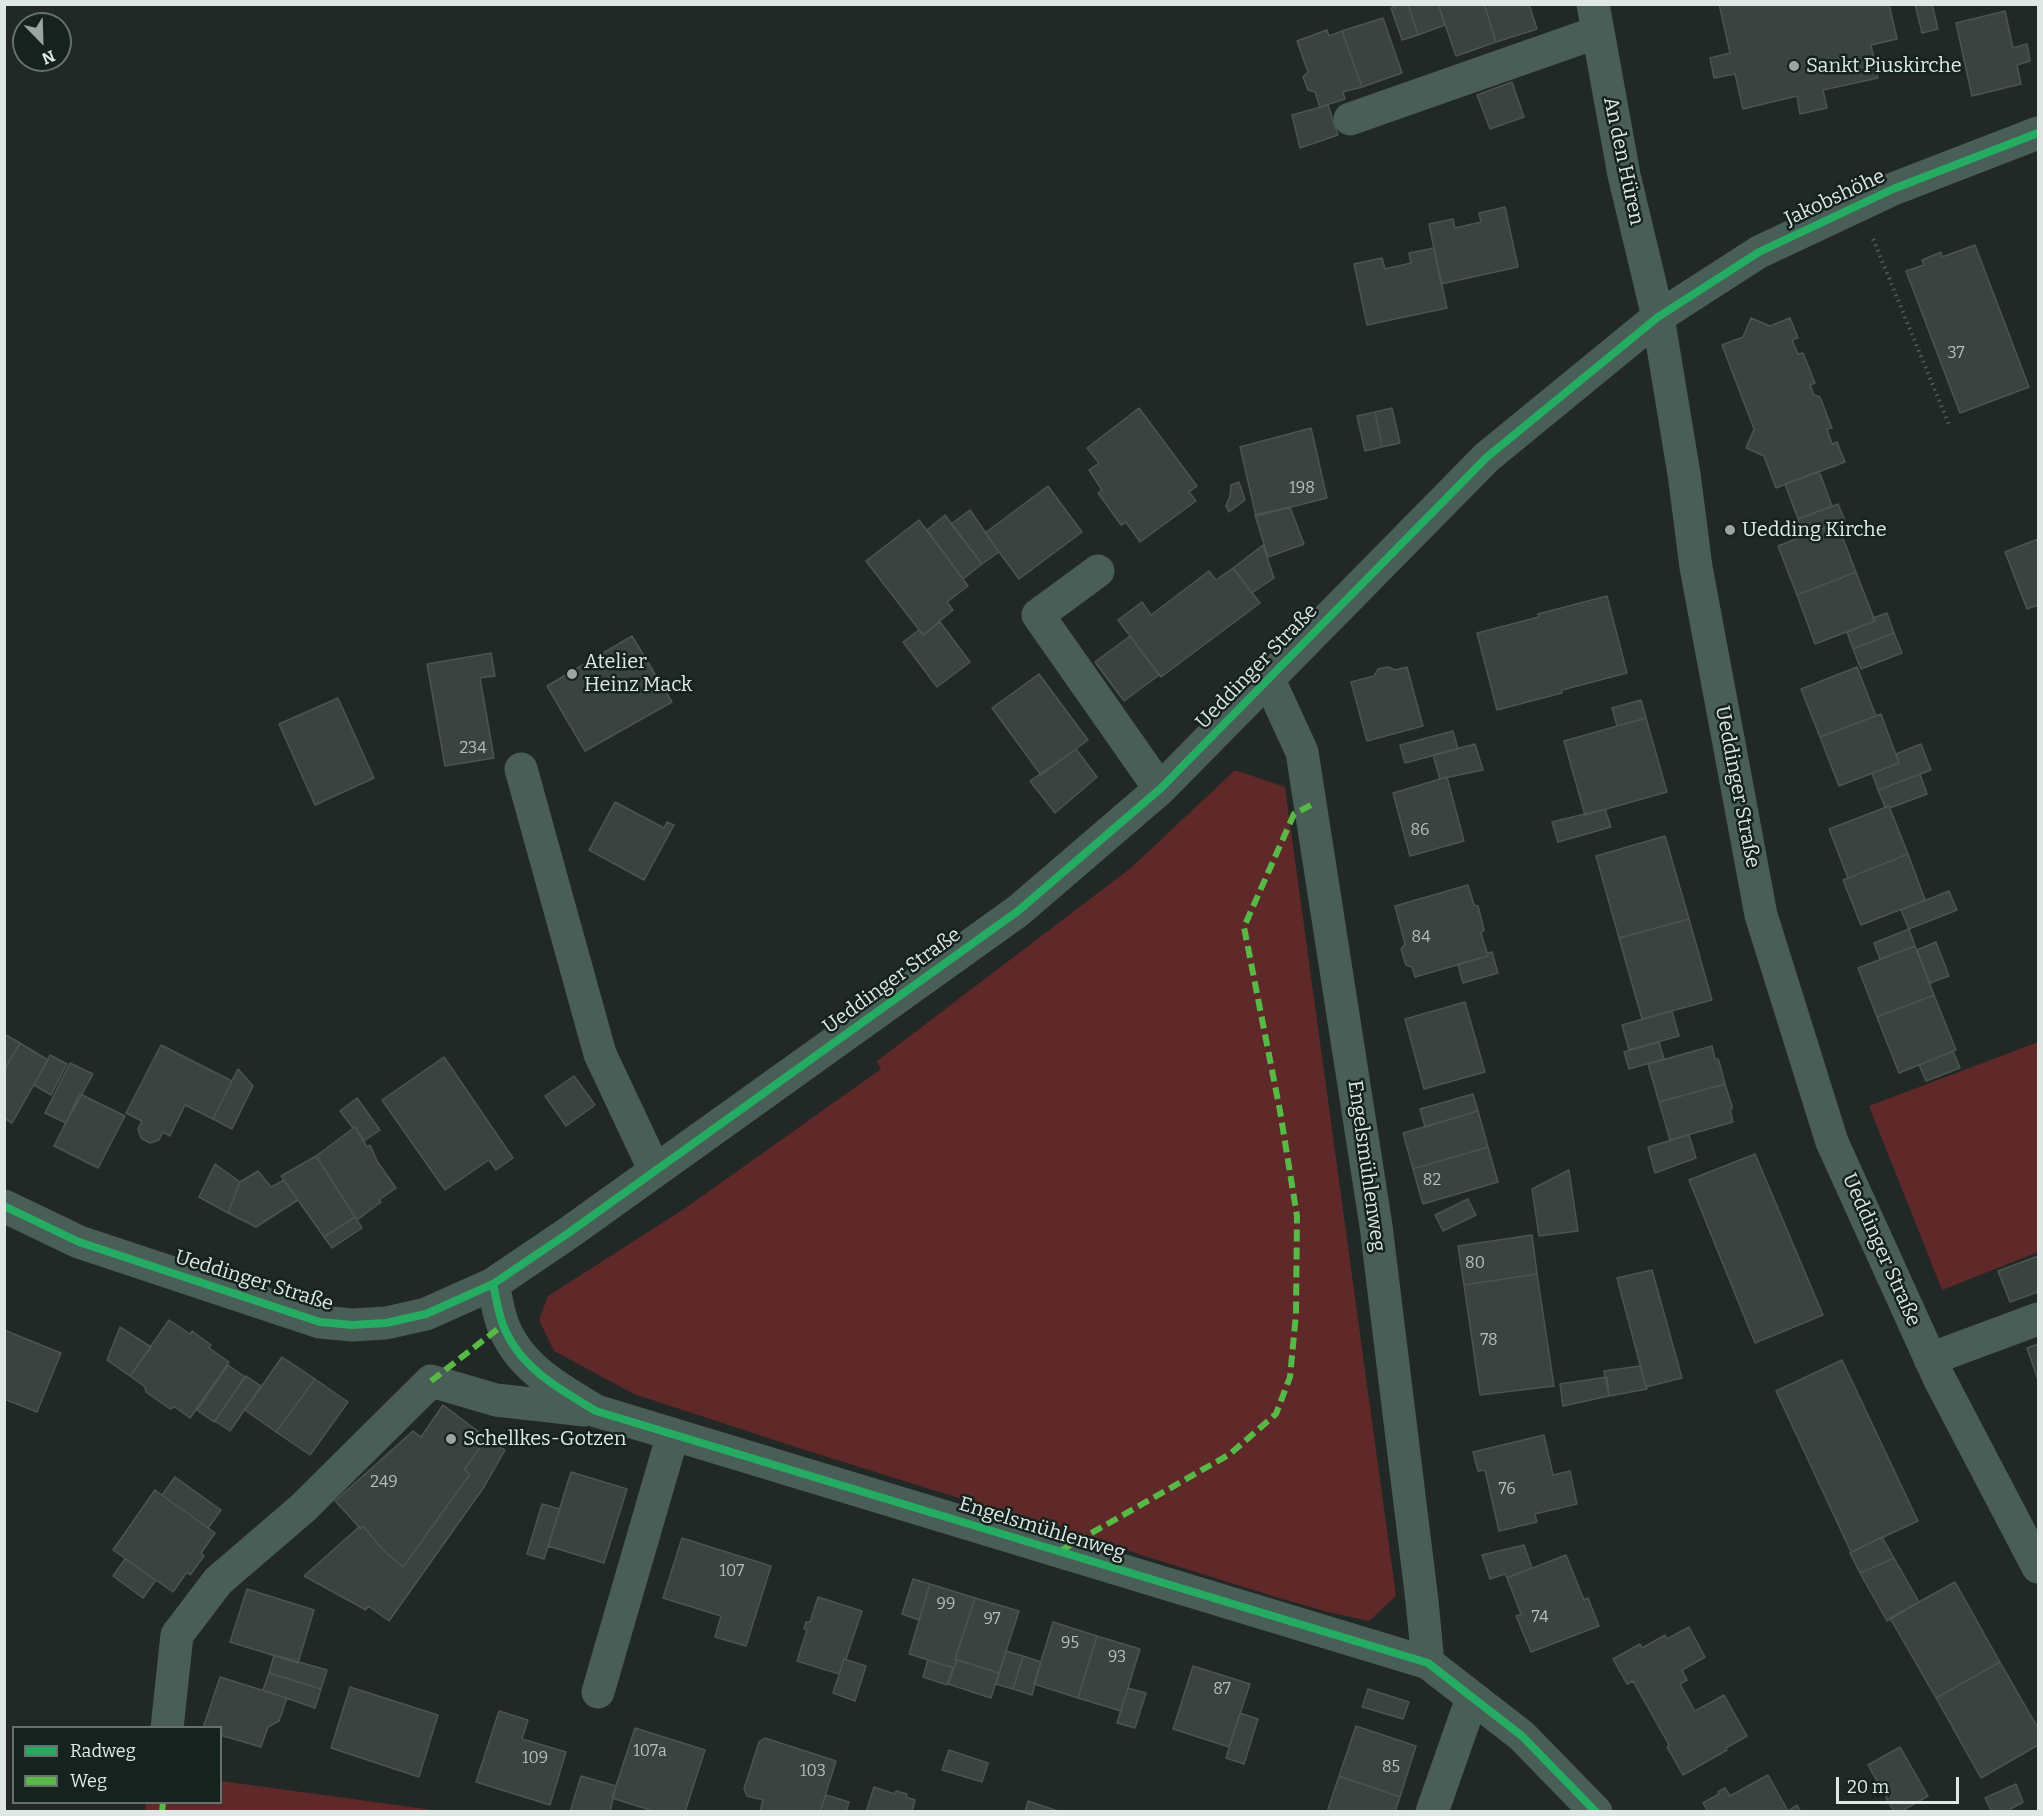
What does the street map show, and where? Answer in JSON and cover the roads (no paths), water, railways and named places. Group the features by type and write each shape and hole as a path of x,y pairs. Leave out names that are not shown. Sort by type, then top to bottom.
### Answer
{"street":[{"path":"1350,119 1595,18"},
{"name":"An den Hüren","path":"1595,18 1624,174 1658,317"},
{"name":"Jakobshöhe","path":"1658,317 1759,252 1893,189 2038,133"},
{"name":"Ueddinger Straße","path":"4,1206 79,1242 320,1322 352,1325 386,1323 426,1314 493,1284 656,1171 1018,911 1160,789 1487,457 1658,317 1684,474 1696,567 1761,915 1832,1142 1930,1359 2038,1567"},
{"path":"1098,571 1038,615 1160,789"},
{"name":"Engelsmühlenweg","path":"1268,678 1302,752 1376,1226 1428,1663"},
{"path":"521,769 600,1054 656,1171"},
{"name":"Engelsmühlenweg","path":"493,1284 503,1325 517,1352 550,1384 596,1411 1428,1663 1522,1736 1596,1812"},
{"path":"1930,1359 2038,1319"},
{"path":"167,1726 177,1635 218,1581 303,1508 431,1381 496,1400 596,1411"},
{"path":"598,1692 672,1434"},
{"path":"1432,1812 1473,1698"}],"place":[{"name":"Sankt Piuskirche","path":"1794,66"},
{"name":"Uedding Kirche","path":"1730,530"},
{"name":"Atelier Heinz Mack","path":"572,674"},
{"name":"Schellkes-Gotzen","path":"451,1439"}]}
